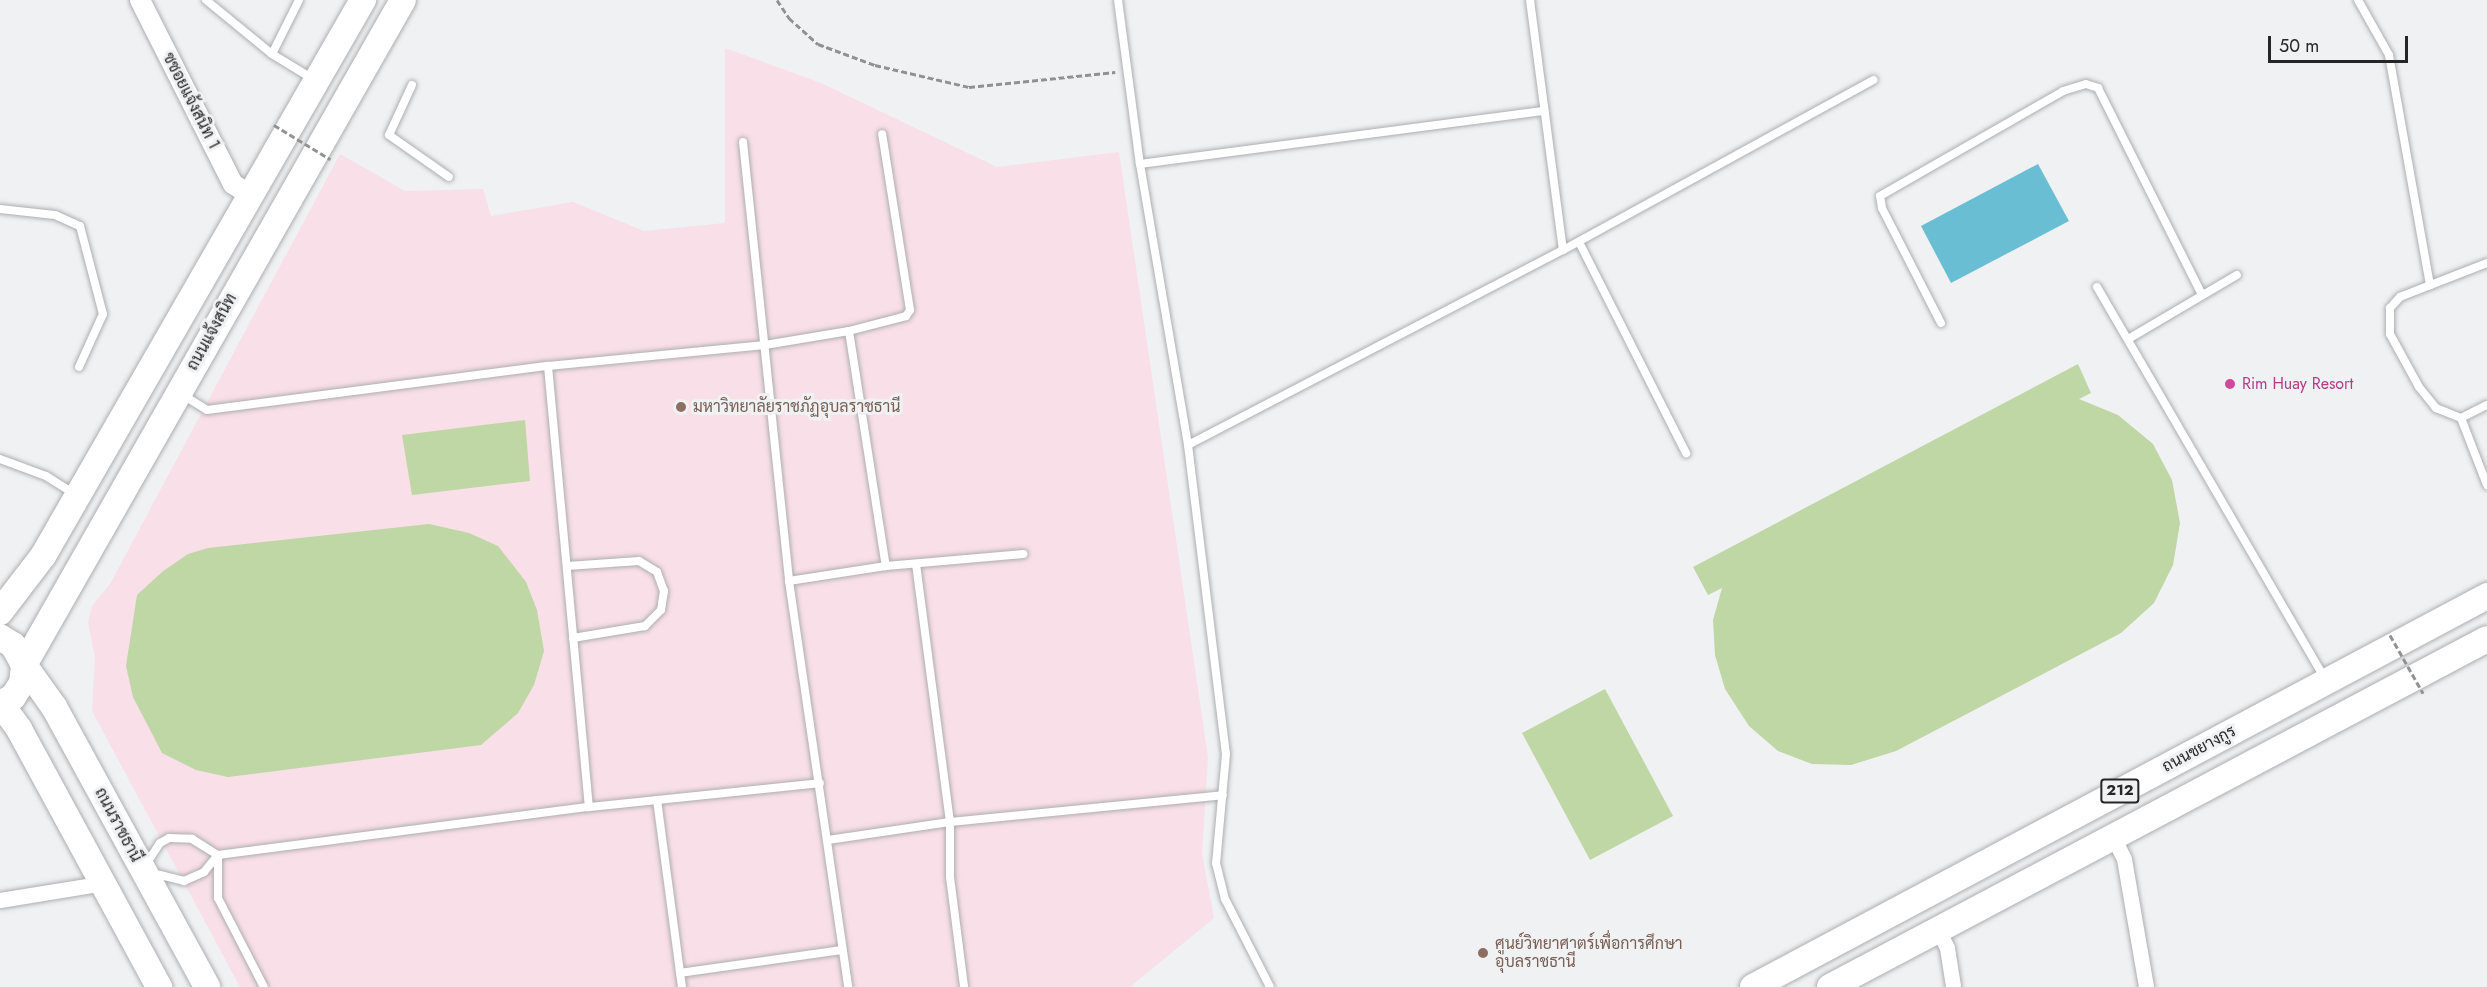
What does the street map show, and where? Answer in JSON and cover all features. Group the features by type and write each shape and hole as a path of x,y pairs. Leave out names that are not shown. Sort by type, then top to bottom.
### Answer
{"main road":[{"name":"ถนนแจ้งสนิท","path":"0,612 43,556 79,496 363,0"},
{"name":"ถนนแจ้งสนิท","path":"1,704 13,697 22,683 24,665 403,0"},
{"name":"ถนนชยางกูร","path":"1753,987 2487,596"},
{"name":"ถนนราชธานี","path":"0,637 13,645 24,665 54,707 207,987"},
{"name":"212","path":"1830,987 2114,839 2487,639"},
{"path":"2327,681 2345,714"},
{"path":"1,704 19,729 159,987"},
{"path":"104,883 142,870"}],"street":[{"name":"ซซอยแจ้งสนิท 1","path":"140,0 233,184 250,195"},
{"path":"2114,839 2124,859 2146,987"},
{"path":"0,900 104,883"},
{"path":"1938,930 1947,948 1953,987"}],"lane":[{"path":"206,0 272,54 316,80"},
{"path":"272,54 299,0"},
{"path":"1118,0 1140,164 1188,445 1226,754 1216,863 1225,899 1270,987"},
{"path":"1530,0 1563,250"},
{"path":"2358,0 2389,55 2430,285"},
{"path":"1188,445 1579,242 1874,80"},
{"path":"1941,323 1882,208 1880,196 2063,91 2086,84 2097,88 2200,294"},
{"path":"412,85 389,135 449,177"},
{"path":"1140,164 1545,111"},
{"path":"179,392 207,410 548,366 765,345 849,331 906,316 910,310 882,134"},
{"path":"743,142 789,581 848,987"},
{"path":"0,209 55,215 80,226 103,314 79,367"},
{"path":"1579,242 1686,453"},
{"path":"2487,262 2400,297 2390,308 2390,334 2419,387 2436,408 2461,418 2487,485"},
{"path":"2130,338 2200,294 2237,275"},
{"path":"2097,287 2130,338 2327,681"},
{"path":"849,331 886,566"},
{"path":"548,366 589,807"},
{"path":"2461,418 2487,405"},
{"path":"0,459 46,476 79,496"},
{"path":"789,581 886,566 1023,554"},
{"path":"567,566 639,561 657,572 664,591 661,610 645,626 573,638"},
{"path":"916,564 950,822 950,877 964,987"},
{"path":"218,855 204,872 184,881 175,882 142,870 160,843 170,838 192,839 218,855 589,807 820,783"},
{"path":"828,840 950,822 1223,795"},
{"path":"657,800 682,987"},
{"path":"218,855 218,898 264,987"},
{"path":"680,973 842,950"}],"path":[{"path":"777,0 789,18 818,44 875,65 969,87 1126,71"},
{"path":"274,126 330,159"},
{"path":"2390,635 2423,693"}],"shaded area":[{"name":"มหาวิทยาลัยราชภัฏอุบลราชธานี","path":"725,48 821,83 997,167 1119,152 1208,757 1202,854 1214,918 1130,987 240,987 92,711 95,658 88,622 92,606 110,584 340,154 405,191 483,189 491,216 573,202 644,231 725,223"}],"green space":[{"path":"2078,364 2091,393 2079,399 2118,415 2153,444 2172,480 2180,523 2173,565 2154,603 2121,633 1896,751 1851,765 1812,764 1778,751 1749,726 1725,689 1715,655 1713,620 1722,588 1708,595 1693,567"},
{"path":"525,420 530,481 412,495 402,435"},
{"path":"429,524 469,533 498,546 526,582 537,610 544,651 534,685 518,713 481,745 228,777 196,770 162,753 133,697 126,666 137,595 162,572 188,554 208,548"},
{"path":"1605,689 1673,816 1590,860 1522,733"}],"water":[{"path":"2038,164 2069,221 1951,283 1921,226"}],"place":[{"name":"Rim Huay Resort","path":"2230,384"},
{"name":"มหาวิทยาลัยราชภัฏอุบลราชธานี","path":"681,407"},
{"name":"ศูนย์วิทยาศาตร์เพื่อการศึกษา อุบลราชธานี","path":"1483,953"}]}
